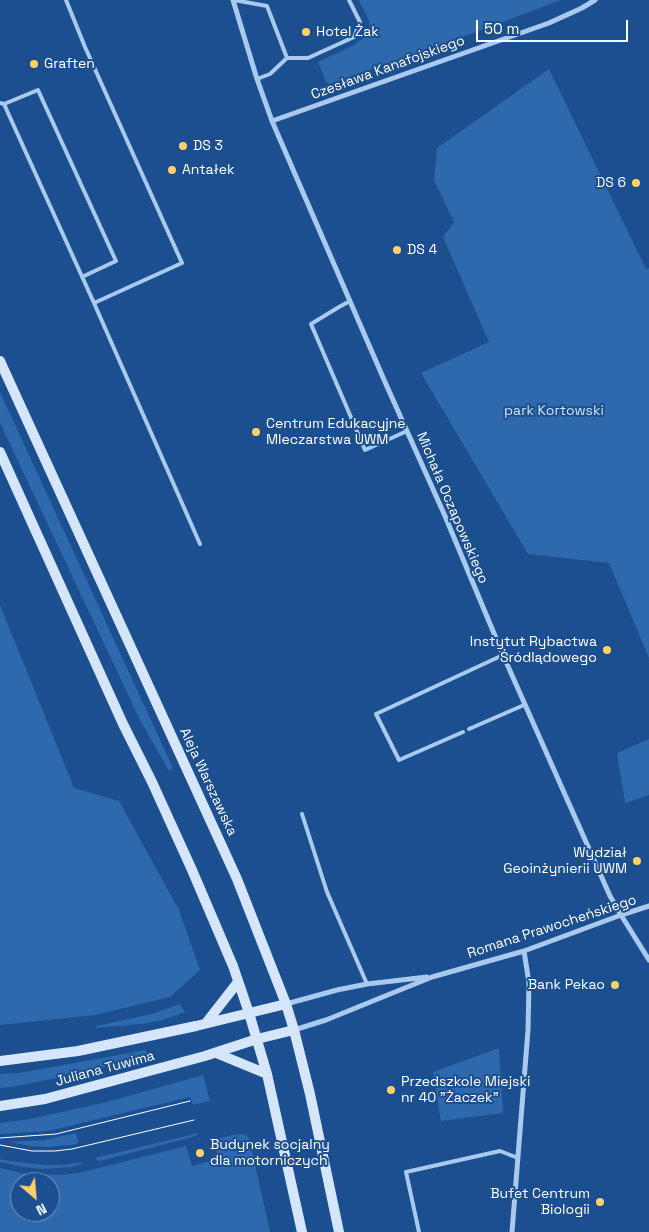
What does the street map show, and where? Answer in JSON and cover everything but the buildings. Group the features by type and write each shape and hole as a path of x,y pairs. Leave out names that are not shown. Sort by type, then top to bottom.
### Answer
{"main road":[{"name":"Aleja Warszawska","path":"0,361 238,879 286,1004 294,1030 310,1094 339,1232"},
{"path":"0,452 123,724 188,861 228,954 249,1013 267,1074 302,1232"},
{"path":"206,1023 238,982"},
{"name":"Juliana Tuwima","path":"0,1061 78,1051 286,1004"},
{"name":"Juliana Tuwima","path":"0,1106 45,1099 294,1030"},
{"path":"216,1053 267,1074"}],"street":[{"name":"Michała Oczapowskiego","path":"234,0 257,79 272,121 445,516 503,656 607,888 621,915 649,959"},
{"name":"Czesława Kanafojskiego","path":"272,121 549,24 595,0"},
{"name":"Romana Prawocheńskiego","path":"294,1030 326,1020 432,977 524,951 649,906"},
{"path":"512,1232 528,1030 529,983 524,951"},
{"name":"Romana Prawocheńskiego","path":"286,1004 336,990 367,984 432,977"}],"lane":[{"path":"66,0 78,31 182,263 94,303"},
{"path":"234,0 267,6 287,58"},
{"path":"257,79 270,74 287,58 308,58 354,37 360,22 349,0"},
{"path":"82,277 116,261 38,90 2,104 94,303 200,544"},
{"path":"350,301 312,324 365,450 407,432"},
{"path":"463,732 399,760 376,714 503,656"},
{"path":"469,729 524,704"},
{"path":"302,814 327,892 367,984"},
{"path":"419,1232 406,1172 500,1151 518,1158"}],"green space":[{"path":"359,0 561,0 329,84 326,82 318,62 352,46 365,37 370,29 369,21"},
{"name":"park Kortowski","path":"549,69 646,269 649,268 649,658 609,563 528,554 421,373 489,342 443,237 454,222 434,180 437,148"},
{"path":"0,392 173,768 169,771 140,720 0,423"},
{"path":"0,605 74,788 119,801 179,910 200,970 170,997 95,1015 0,1025"},
{"path":"649,739 649,795 625,803 617,753"},
{"path":"180,1004 185,1012 163,1020 96,1028 96,1026 152,1014"},
{"path":"499,1048 503,1113 441,1121 433,1072"},
{"path":"146,1050 147,1054 90,1071 0,1088 0,1074 19,1073"},
{"path":"203,1075 210,1101 193,1105 190,1097 48,1131 0,1134 0,1123 30,1119 107,1102"},
{"path":"76,1133 78,1143 72,1145 47,1147 9,1142 44,1140"},
{"path":"198,1133 196,1136 100,1161 95,1158"},
{"path":"242,1134 249,1138 270,1232 0,1232 0,1168 17,1172 10,1172 10,1222 60,1222 60,1175 83,1172 186,1146 192,1166 218,1159 213,1140"},
{"path":"0,1159 45,1165 83,1162 72,1167 41,1169 0,1162"}],"tram line":[{"path":"0,1138 56,1134 190,1101"},
{"path":"0,1145 32,1151 72,1149 194,1120"}],"place":[{"name":"Hotel Żak","path":"306,32"},
{"name":"Graften","path":"34,64"},
{"name":"DS 3","path":"183,146"},
{"name":"Antałek","path":"172,170"},
{"name":"DS 6","path":"636,183"},
{"name":"DS 4","path":"397,250"},
{"name":"Centrum Edukacyjne Mleczarstwa UWM","path":"256,432"},
{"name":"Instytut Rybactwa Śródlądowego","path":"607,650"},
{"name":"Wydział Geoinżynierii UWM","path":"637,861"},
{"name":"Bank Pekao","path":"615,985"},
{"name":"Przedszkole Miejski nr 40 \"Żaczek\"","path":"391,1090"},
{"name":"Budynek socjalny dla motorniczych","path":"200,1153"},
{"name":"Bufet Centrum Biologii","path":"600,1202"}]}
